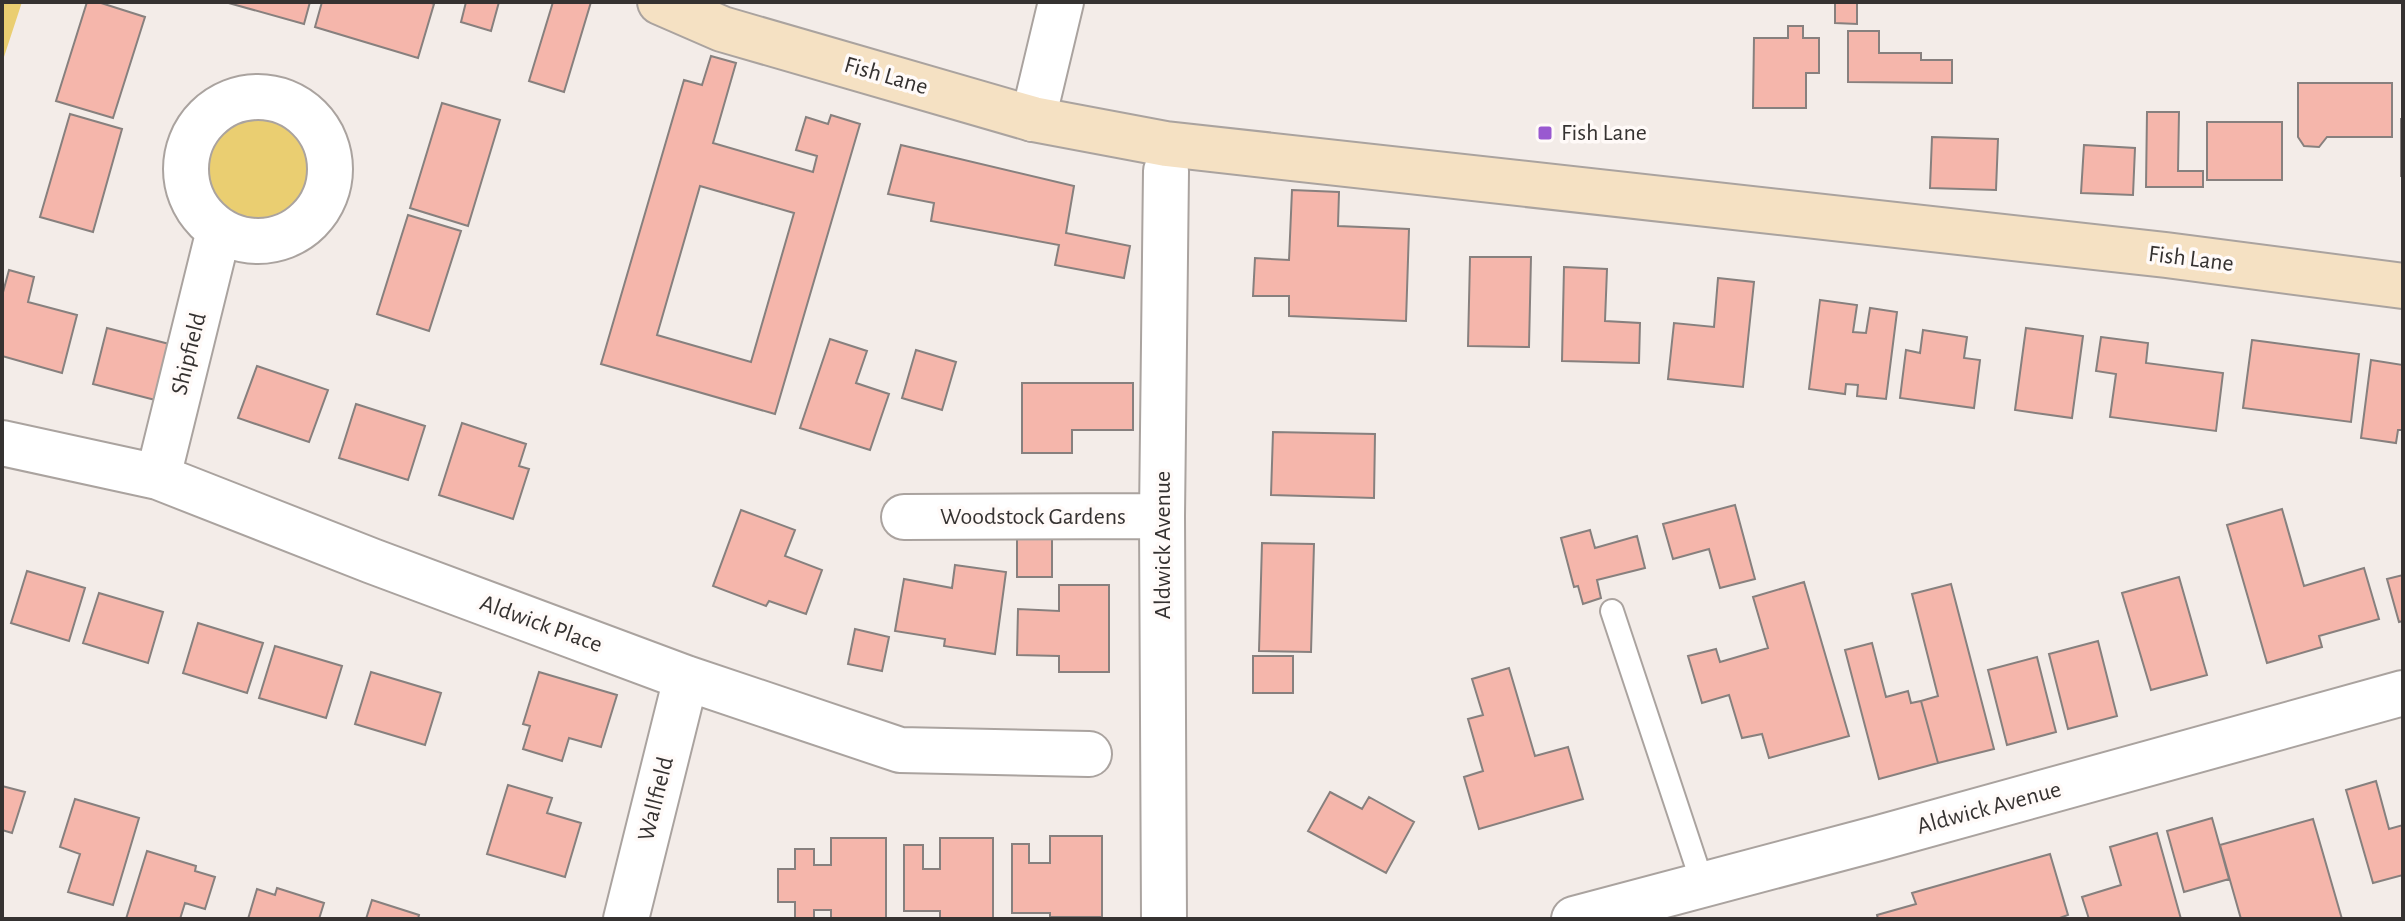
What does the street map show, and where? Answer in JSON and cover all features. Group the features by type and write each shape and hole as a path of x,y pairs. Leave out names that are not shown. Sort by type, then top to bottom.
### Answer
{"street":[{"name":"Fish Lane","path":"660,2 722,29 1033,119 1166,144 2166,255 2403,286"},
{"path":"1033,119 1061,2"},
{"name":"Aldwick Avenue","path":"1164,919 1162,516 1166,171"},
{"name":"Shipfield","path":"158,477 219,230"},
{"name":"Aldwick Place","path":"2,443 158,477 686,678 900,750 1089,754"},
{"name":"Woodstock Gardens","path":"904,517 1162,516"},
{"name":"Wallfield","path":"626,919 686,678"},
{"name":"Aldwick Avenue","path":"1574,919 2403,693"}],"lane":[{"path":"1612,611 1703,885"}],"shaded area":[{"path":"2,2 22,2 2,63"},
{"path":"257,107 280,112 300,125 313,145 318,168 313,191 300,211 280,224 257,229 234,224 214,211 201,191 196,168 201,145 214,125 234,112"}],"building":[{"path":"87,2 98,2 145,17 113,118 56,101"},
{"path":"225,2 310,2 304,24"},
{"path":"322,2 434,4 418,58 315,27"},
{"path":"466,2 499,2 491,31 461,22"},
{"path":"553,2 591,2 564,92 529,81"},
{"path":"1835,2 1857,2 1857,24 1835,23"},
{"path":"1788,26 1803,26 1803,38 1819,38 1819,73 1806,73 1806,108 1753,108 1754,38 1788,38"},
{"path":"1848,31 1879,31 1879,53 1921,53 1921,60 1952,60 1952,83 1848,82"},
{"path":"711,56 736,63 713,143 813,172 817,156 796,150 806,117 828,124 831,115 860,124 775,414 601,364 684,80 702,85","holes":["700,186 794,213 751,362 657,335"]},
{"path":"2298,83 2392,83 2392,137 2327,137 2319,147 2304,146 2298,137"},
{"path":"442,103 500,120 468,226 410,208"},
{"path":"2147,112 2179,112 2178,171 2203,171 2203,187 2146,187"},
{"path":"70,114 122,129 93,232 40,217"},
{"path":"2403,119 2403,176 2401,176"},
{"path":"2207,122 2282,122 2282,180 2207,180"},
{"path":"1932,137 1998,139 1996,190 1930,188"},
{"path":"901,145 1074,186 1066,233 1130,246 1124,278 1055,265 1059,245 931,221 934,203 888,194"},
{"path":"2084,145 2135,148 2133,195 2081,193"},
{"path":"1292,190 1339,192 1338,226 1409,229 1406,321 1289,316 1289,296 1253,296 1255,258 1289,260"},
{"path":"408,215 461,231 429,331 377,314"},
{"path":"1470,257 1531,257 1529,347 1468,346"},
{"path":"1564,267 1607,269 1605,321 1640,323 1639,363 1562,361"},
{"path":"9,270 34,277 28,302 77,315 62,373 2,356 2,296"},
{"path":"1718,278 1754,282 1743,387 1668,379 1674,323 1714,327"},
{"path":"1820,300 1857,305 1853,332 1866,333 1870,308 1897,312 1886,399 1857,396 1858,385 1846,384 1845,394 1809,389"},
{"path":"107,328 177,346 163,402 93,384"},
{"path":"2026,328 2083,336 2072,418 2015,410"},
{"path":"1923,330 1967,337 1964,358 1980,360 1974,408 1900,398 1906,350 1920,353"},
{"path":"2101,337 2148,343 2146,363 2223,373 2216,431 2110,417 2116,374 2096,371"},
{"path":"830,339 867,351 856,383 889,394 870,450 800,428"},
{"path":"2252,340 2359,354 2351,422 2243,408"},
{"path":"916,350 956,362 942,410 902,398"},
{"path":"2371,360 2403,365 2403,430 2398,430 2396,443 2361,438"},
{"path":"257,366 328,390 309,442 238,418"},
{"path":"1022,383 1133,383 1133,430 1072,430 1072,453 1022,453"},
{"path":"356,404 425,426 408,480 339,458"},
{"path":"462,423 526,444 519,466 529,469 513,519 439,495"},
{"path":"1273,432 1375,434 1374,498 1271,495"},
{"path":"1735,505 1755,579 1720,588 1709,549 1673,559 1663,524"},
{"path":"2282,509 2304,586 2364,568 2379,619 2319,636 2322,647 2267,663 2227,525"},
{"path":"741,510 795,530 785,556 822,570 806,614 769,601 766,606 713,586"},
{"path":"1590,530 1595,548 1637,536 1645,568 1597,580 1601,598 1583,604 1578,586 1574,587 1561,538"},
{"path":"1017,539 1052,539 1052,577 1017,577"},
{"path":"1262,543 1314,544 1311,652 1259,651"},
{"path":"955,565 1006,572 995,654 944,646 945,639 895,631 904,579 952,588"},
{"path":"27,571 85,588 69,641 11,623"},
{"path":"2403,575 2403,621 2399,622 2387,579"},
{"path":"2179,577 2207,675 2151,690 2122,593"},
{"path":"1804,582 1849,736 1769,758 1762,734 1742,738 1729,695 1702,703 1688,656 1716,649 1720,662 1768,648 1753,597"},
{"path":"1951,584 1994,749 1938,763 1921,701 1938,696 1912,594"},
{"path":"1059,585 1109,585 1109,672 1059,672 1059,656 1017,655 1018,609 1059,611"},
{"path":"99,593 163,612 148,663 83,643"},
{"path":"198,623 263,643 247,693 183,673"},
{"path":"855,629 889,637 882,671 848,664"},
{"path":"2098,641 2117,716 2068,729 2049,654"},
{"path":"1872,643 1886,697 1908,691 1911,703 1921,701 1938,763 1879,779 1845,650"},
{"path":"275,646 342,666 326,718 259,698"},
{"path":"1253,656 1293,656 1293,693 1253,693"},
{"path":"2037,657 2056,732 2007,745 1988,670"},
{"path":"1509,668 1535,756 1568,747 1583,799 1479,829 1464,777 1483,771 1468,719 1483,715 1472,679"},
{"path":"371,672 441,693 425,745 355,724"},
{"path":"539,672 617,695 601,747 569,738 562,761 523,749 530,726 523,724"},
{"path":"2376,781 2389,829 2403,825 2403,875 2373,883 2346,790"},
{"path":"508,785 552,798 547,813 581,823 565,877 487,854"},
{"path":"2,786 25,792 12,833 2,830"},
{"path":"1330,792 1362,809 1369,797 1414,822 1386,873 1308,831"},
{"path":"75,799 139,818 113,905 68,892 80,854 60,847"},
{"path":"2212,818 2229,879 2184,892 2167,831"},
{"path":"2313,819 2342,919 2241,919 2220,845"},
{"path":"2157,833 2181,919 2089,919 2082,897 2121,885 2110,847"},
{"path":"1050,836 1102,836 1102,917 1012,913 1012,844 1029,844 1029,863 1050,863"},
{"path":"831,838 886,838 886,919 831,919 831,910 814,910 814,918 795,918 795,902 778,902 778,869 795,869 795,849 814,849 814,865 831,865"},
{"path":"940,838 993,838 993,918 940,918 940,911 904,911 904,845 923,845 923,869 940,869"},
{"path":"147,851 196,866 195,871 215,877 205,909 185,903 180,919 126,919"},
{"path":"2050,854 2068,915 2057,919 1878,919 1877,915 1916,904 1912,893"},
{"path":"277,888 324,903 319,919 248,919 257,889 275,895"},
{"path":"372,900 419,915 418,919 366,919"}],"place":[{"name":"Fish Lane","path":"1545,133"}]}
